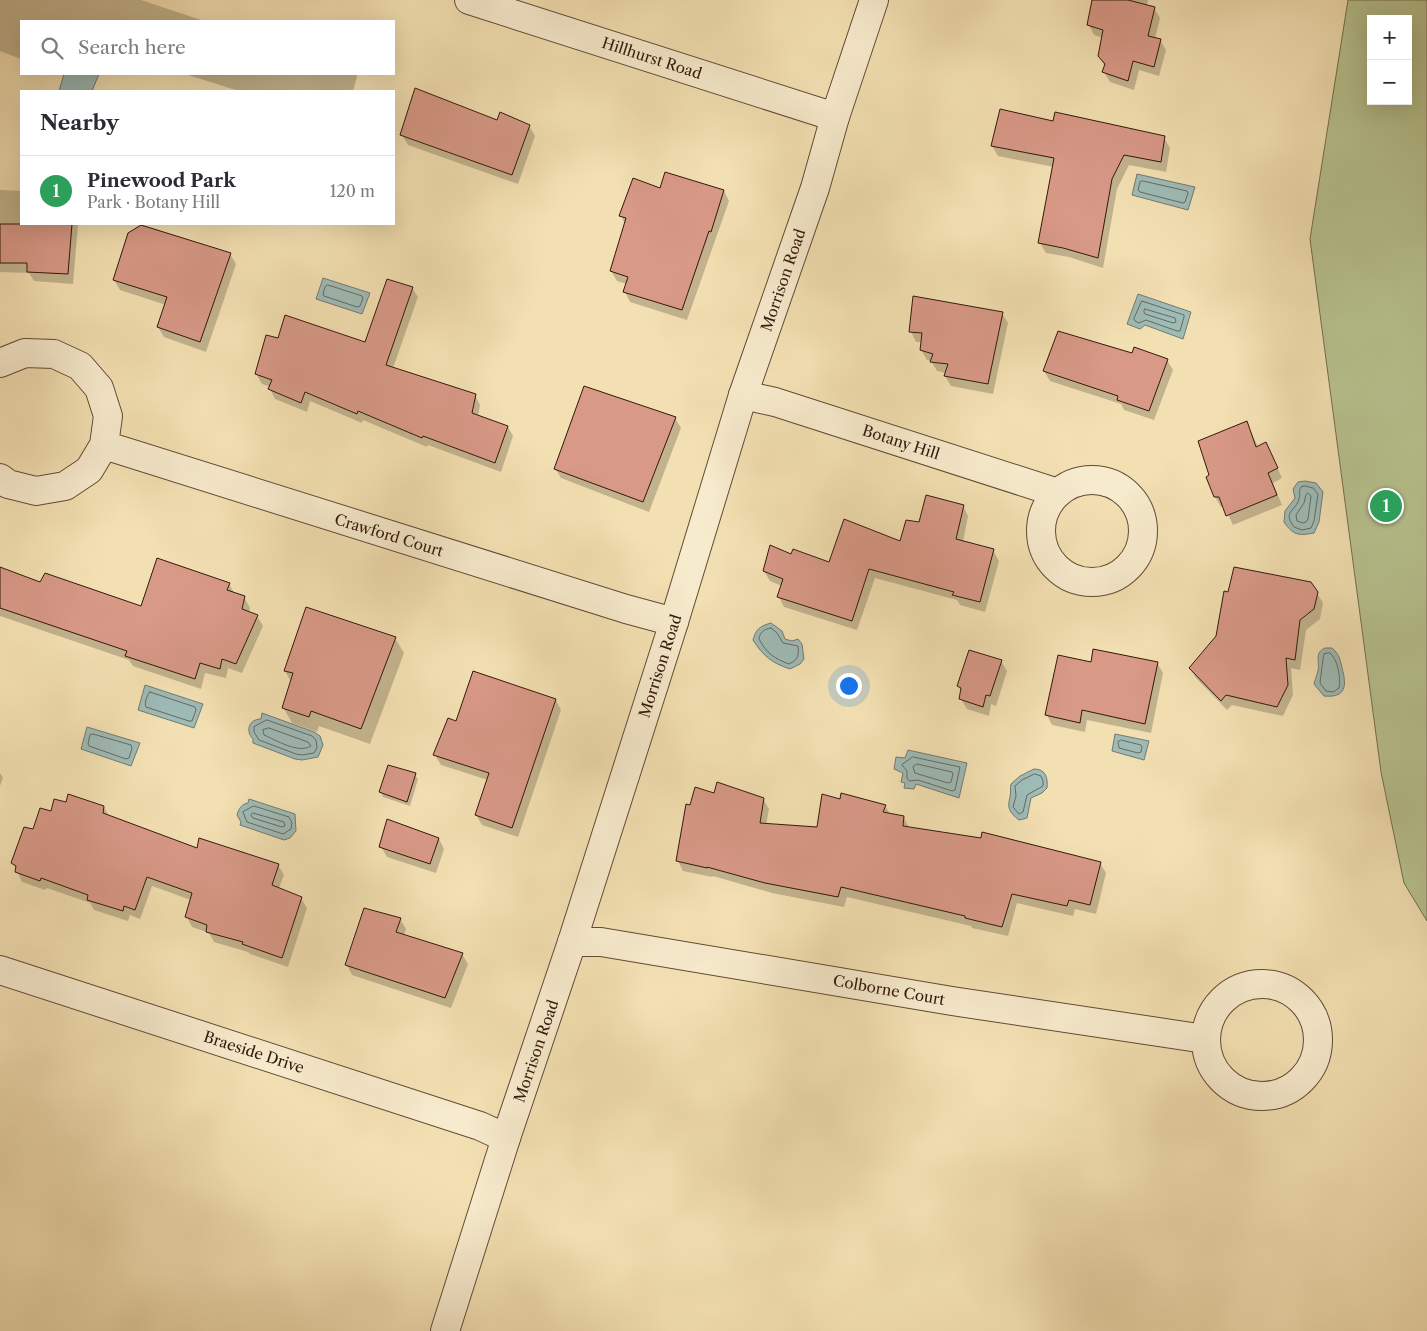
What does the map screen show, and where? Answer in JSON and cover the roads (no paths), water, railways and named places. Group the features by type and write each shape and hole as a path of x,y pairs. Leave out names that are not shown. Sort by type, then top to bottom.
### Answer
{"street":[{"name":"Hillhurst Road","path":"469,0 835,117"},
{"name":"Morrison Road","path":"445,1331 674,622 743,394 815,188 835,117 874,0"},
{"path":"0,363 25,353 54,354 80,366 99,388 108,416 104,445 88,470 65,486 36,491 8,484 0,478"},
{"name":"Botany Hill","path":"743,394 776,402 1058,493"},
{"name":"Crawford Court","path":"104,445 626,609 674,622"},
{"name":"Colborne Court","path":"572,942 611,943 952,1001 1205,1039"},
{"name":"Braeside Drive","path":"0,970 471,1122 506,1138"},
{"path":"1266,983 1284,987 1299,997 1311,1011 1317,1028 1318,1046 1313,1064 1303,1079 1287,1090 1269,1096 1250,1095 1232,1087 1218,1075 1208,1058 1205,1039 1209,1021 1217,1004 1231,992 1247,985 1266,983"}],"water":[{"path":"64,75 99,75 92,90 59,90"},
{"path":"1137,174 1195,187 1188,210 1132,195"},
{"path":"323,278 370,293 362,314 316,299"},
{"path":"1138,294 1191,312 1183,339 1145,325 1140,329 1127,324"},
{"path":"1298,482 1316,483 1323,492 1319,522 1314,533 1296,534 1284,522 1285,511 1295,498 1293,489"},
{"path":"771,623 782,631 785,639 792,641 798,639 802,644 804,659 800,664 790,669 784,667 764,655 757,646 753,640 757,631"},
{"path":"1325,648 1332,648 1341,662 1344,685 1341,693 1337,695 1324,696 1314,684 1318,671 1318,655"},
{"path":"145,685 203,704 194,728 138,710"},
{"path":"262,713 314,732 320,736 323,745 318,757 302,760 295,759 253,743 249,729 251,723 261,719"},
{"path":"87,727 140,743 131,766 81,749"},
{"path":"1115,734 1149,741 1144,760 1112,751"},
{"path":"908,750 967,763 959,798 916,784 914,789 904,788 905,783 901,782 903,773 894,769 896,757 905,758"},
{"path":"1034,769 1044,772 1047,788 1042,793 1031,798 1027,818 1019,820 1009,807 1011,784 1020,776"},
{"path":"249,799 295,814 296,831 290,838 284,840 240,825 241,822 237,815 242,805 248,803"}],"place":[{"name":"Pinewood Park","path":"1386,506"}]}
